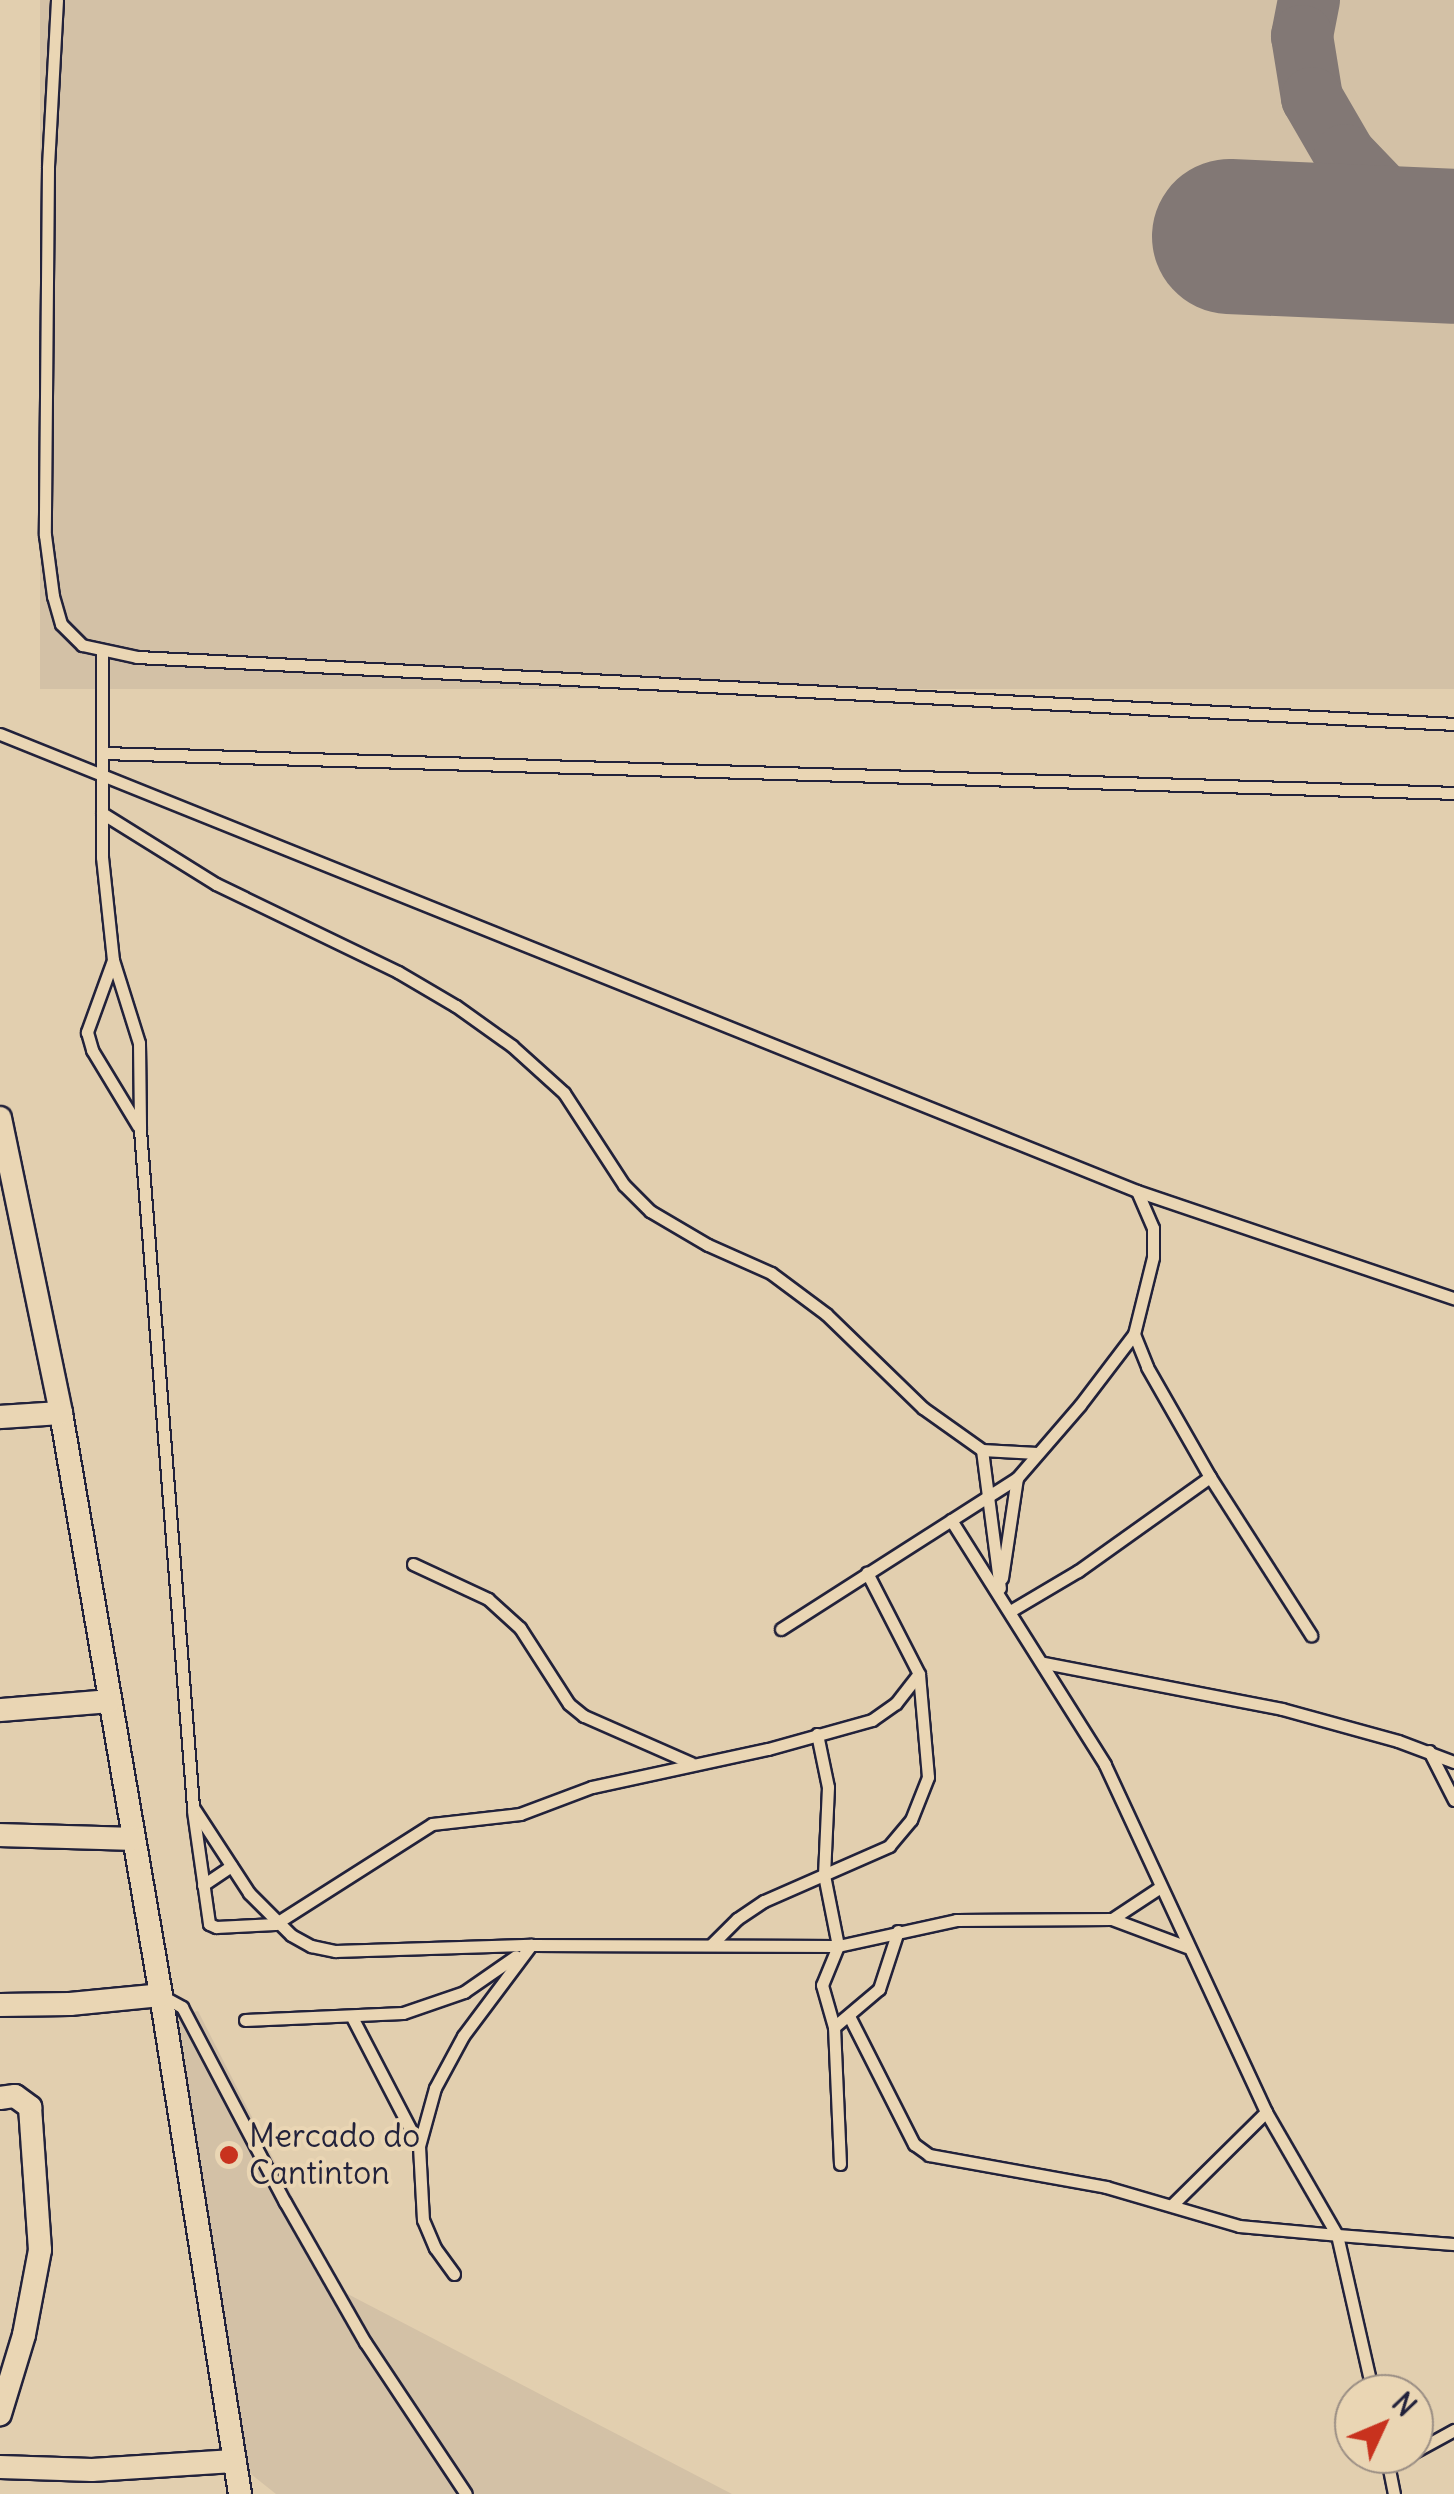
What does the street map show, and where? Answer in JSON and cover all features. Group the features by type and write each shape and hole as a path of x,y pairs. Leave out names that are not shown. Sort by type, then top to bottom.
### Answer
{"street":[{"path":"0,1118 61,1413 161,1995 234,2462 243,2492"},
{"path":"0,1418 61,1413"},
{"path":"0,1710 110,1700"},
{"path":"0,1835 133,1839"},
{"path":"0,2005 70,2004 161,1995"},
{"path":"0,2098 15,2096 30,2108 40,2250 24,2335 0,2414"},
{"path":"0,2467 92,2470 234,2462"},
{"path":"92,2470 92,2494"}],"lane":[{"path":"57,0 48,168 45,535 52,596 61,624 82,645 138,657 1454,724"},
{"path":"102,650 102,857 114,960 139,1043 140,1130 192,1807 207,1918 216,1927 275,1924 432,1824 520,1814 592,1786 872,1720 896,1703 919,1674"},
{"path":"0,734 1137,1191 1454,1298"},
{"path":"102,753 1454,793"},
{"path":"102,813 216,884 398,972 512,1046 564,1093 624,1185 650,1211 679,1230 771,1274 826,1314 923,1408 982,1450 1036,1453"},
{"path":"114,960 87,1032 92,1050 140,1130"},
{"path":"781,1628 1016,1478 1080,1405 1134,1334 1153,1256 1153,1228 1137,1191"},
{"path":"1134,1334 1147,1367 1210,1477 1311,1635"},
{"path":"982,1450 1000,1592"},
{"path":"1012,1610 1078,1571 1210,1477"},
{"path":"1000,1592 1016,1478"},
{"path":"952,1520 1012,1610 1105,1765 1266,2112 1337,2235 1368,2374"},
{"path":"412,1564 488,1598 520,1628 569,1704 584,1716 691,1763"},
{"path":"711,1945 736,1919 764,1901 889,1846 911,1820 928,1777 919,1674 867,1573"},
{"path":"1044,1662 1282,1709 1454,1762"},
{"path":"817,1734 828,1786 824,1874 838,1946 822,1985 834,2027 840,2164"},
{"path":"1429,1752 1454,1800"},
{"path":"192,1807 275,1924 311,1946 335,1951 531,1945 838,1946 956,1920 1112,1919 1187,1947"},
{"path":"203,1885 231,1866"},
{"path":"1112,1919 1159,1888"},
{"path":"834,2027 879,1989 898,1931"},
{"path":"245,2020 403,2013 464,1992 531,1945"},
{"path":"454,2274 435,2248 423,2220 419,2146 435,2088 463,2036 531,1945"},
{"path":"161,1995 182,2007 285,2202 365,2342 466,2494"},
{"path":"849,2016 914,2144 929,2155 1173,2204 1239,2226 1454,2244"},
{"path":"353,2018 419,2146"},
{"path":"1173,2204 1266,2112"},
{"path":"1393,2490 1404,2494"}],"shaded area":[{"path":"40,0 1454,0 1454,689 40,689"},
{"name":"Mercado do Cantinton","path":"198,2011 340,2290 732,2494 276,2494 246,2470 162,2019"}],"taxiway":[{"path":"1309,0 1302,36 1312,98 1345,155 1393,205 1454,240"}],"runway":[{"path":"1229,236 1454,246"}],"place":[{"name":"Mercado do Cantinton","path":"229,2155"}]}
